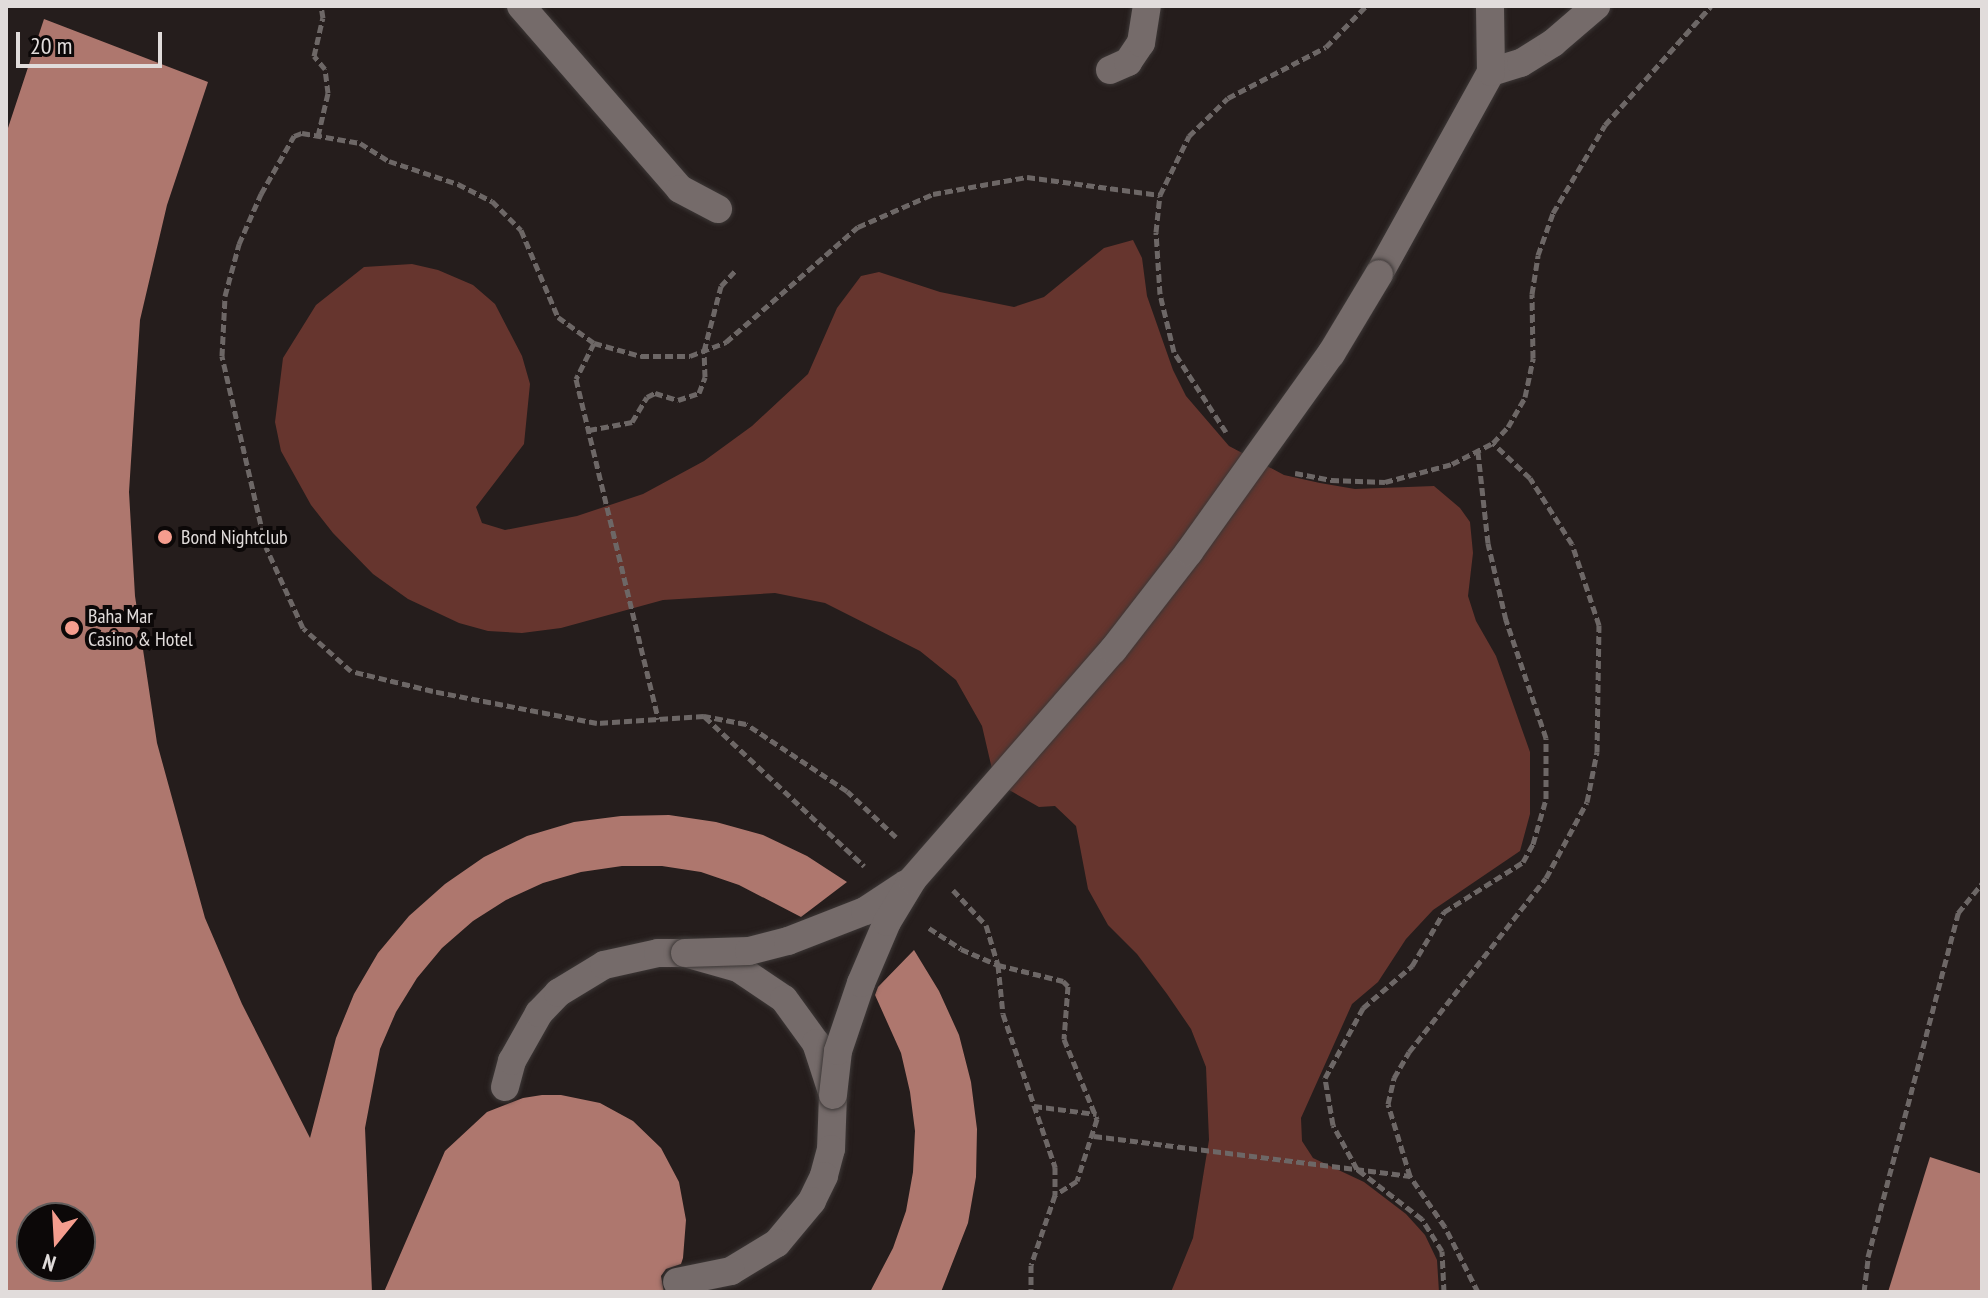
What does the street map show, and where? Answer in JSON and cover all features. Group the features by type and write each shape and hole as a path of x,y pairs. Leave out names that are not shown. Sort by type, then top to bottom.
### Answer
{"lane":[{"path":"521,6 680,189 718,209"},
{"path":"1110,70 1128,62 1141,43 1147,6"},
{"path":"677,1282 731,1271 777,1243 797,1223 812,1201 831,1149 838,1051 861,983 887,922 913,879 1113,650 1272,439 1355,314 1491,72 1490,6"},
{"path":"1491,72 1521,63 1596,6"},
{"path":"505,1087 524,1036 558,993 604,965 658,953 749,951 788,941 865,911 913,879"},
{"path":"685,953 738,968 784,999 816,1043 833,1095"}],"path":[{"path":"318,136 328,93 325,69 314,56 323,18 321,6"},
{"path":"597,723 351,671 303,628 266,547 222,356 225,296 250,219 288,142 302,133 360,143 389,161 458,184 492,201 521,230 558,317 594,343 641,356 690,356 726,342 858,227 933,194 1027,177 1160,195 1189,136 1228,98 1326,47 1366,6"},
{"path":"1452,464 1493,443 1508,427 1525,397 1533,358 1532,294 1538,255 1553,213 1605,125 1711,6"},
{"path":"589,430 632,422 647,397 655,393 678,400 699,393 705,377 704,351 721,286 736,270"},
{"path":"594,343 576,379 658,719"},
{"path":"1478,1292 1445,1227 1410,1176 1388,1104 1394,1078 1409,1052 1546,878 1587,802 1597,752 1599,625 1572,544 1530,478 1493,443"},
{"path":"1444,1292 1442,1251 1422,1219 1357,1169 1333,1125 1325,1078 1363,1008 1412,966 1444,912 1523,862 1533,844 1546,799 1546,738 1506,620 1488,543 1478,452"},
{"path":"1864,1292 1868,1257 1958,913 1982,883"},
{"path":"1034,1106 1096,1114"},
{"path":"1055,1195 1077,1181 1094,1136 1410,1176"}],"shaded area":[{"path":"1133,240 1142,258 1147,296 1173,370 1186,396 1229,446 1284,475 1320,483 1355,489 1434,486 1460,508 1470,522 1473,553 1468,596 1476,621 1496,656 1530,752 1530,814 1520,851 1433,910 1406,939 1378,982 1352,1004 1301,1118 1302,1141 1313,1158 1364,1182 1406,1214 1425,1235 1437,1260 1439,1292 1171,1292 1193,1238 1209,1140 1206,1067 1191,1029 1137,954 1108,925 1088,889 1076,826 1055,806 1039,807 995,782 982,726 956,680 920,651 825,603 775,593 663,600 561,628 522,633 488,631 459,623 408,599 373,574 311,505 281,451 275,422 283,358 316,305 364,267 412,264 438,270 473,285 495,304 522,356 530,384 524,444 476,507 482,523 505,530 577,516 643,494 704,461 752,426 808,374 837,308 861,276 879,272 940,292 1014,307 1044,297 1104,248"}],"building":[{"name":"Baha Mar Casino & Hotel","path":"44,19 208,82 167,205 140,320 129,492 135,596 157,743 205,918 242,1004 310,1138 336,1038 354,994 378,953 409,916 445,884 484,857 527,836 574,822 621,816 669,815 716,822 763,835 807,856 847,882 801,917 739,885 701,872 662,866 622,866 581,872 543,883 506,900 473,921 442,948 417,978 396,1012 380,1049 365,1128 372,1292 6,1292 6,134"},
{"path":"914,950 939,991 959,1035 971,1082 977,1129 976,1177 968,1223 941,1292 870,1292 893,1248 906,1211 913,1172 915,1131 901,1053 875,995 878,987"},
{"path":"561,1095 600,1103 633,1121 661,1148 679,1182 686,1220 683,1258 681,1264 666,1269 661,1276 664,1292 384,1292 445,1151 487,1112 523,1098"},
{"path":"1930,1157 1982,1174 1982,1292 1888,1292"}],"place":[{"name":"Bond Nightclub","path":"165,537"},
{"name":"Baha Mar Casino & Hotel","path":"72,628"}]}
